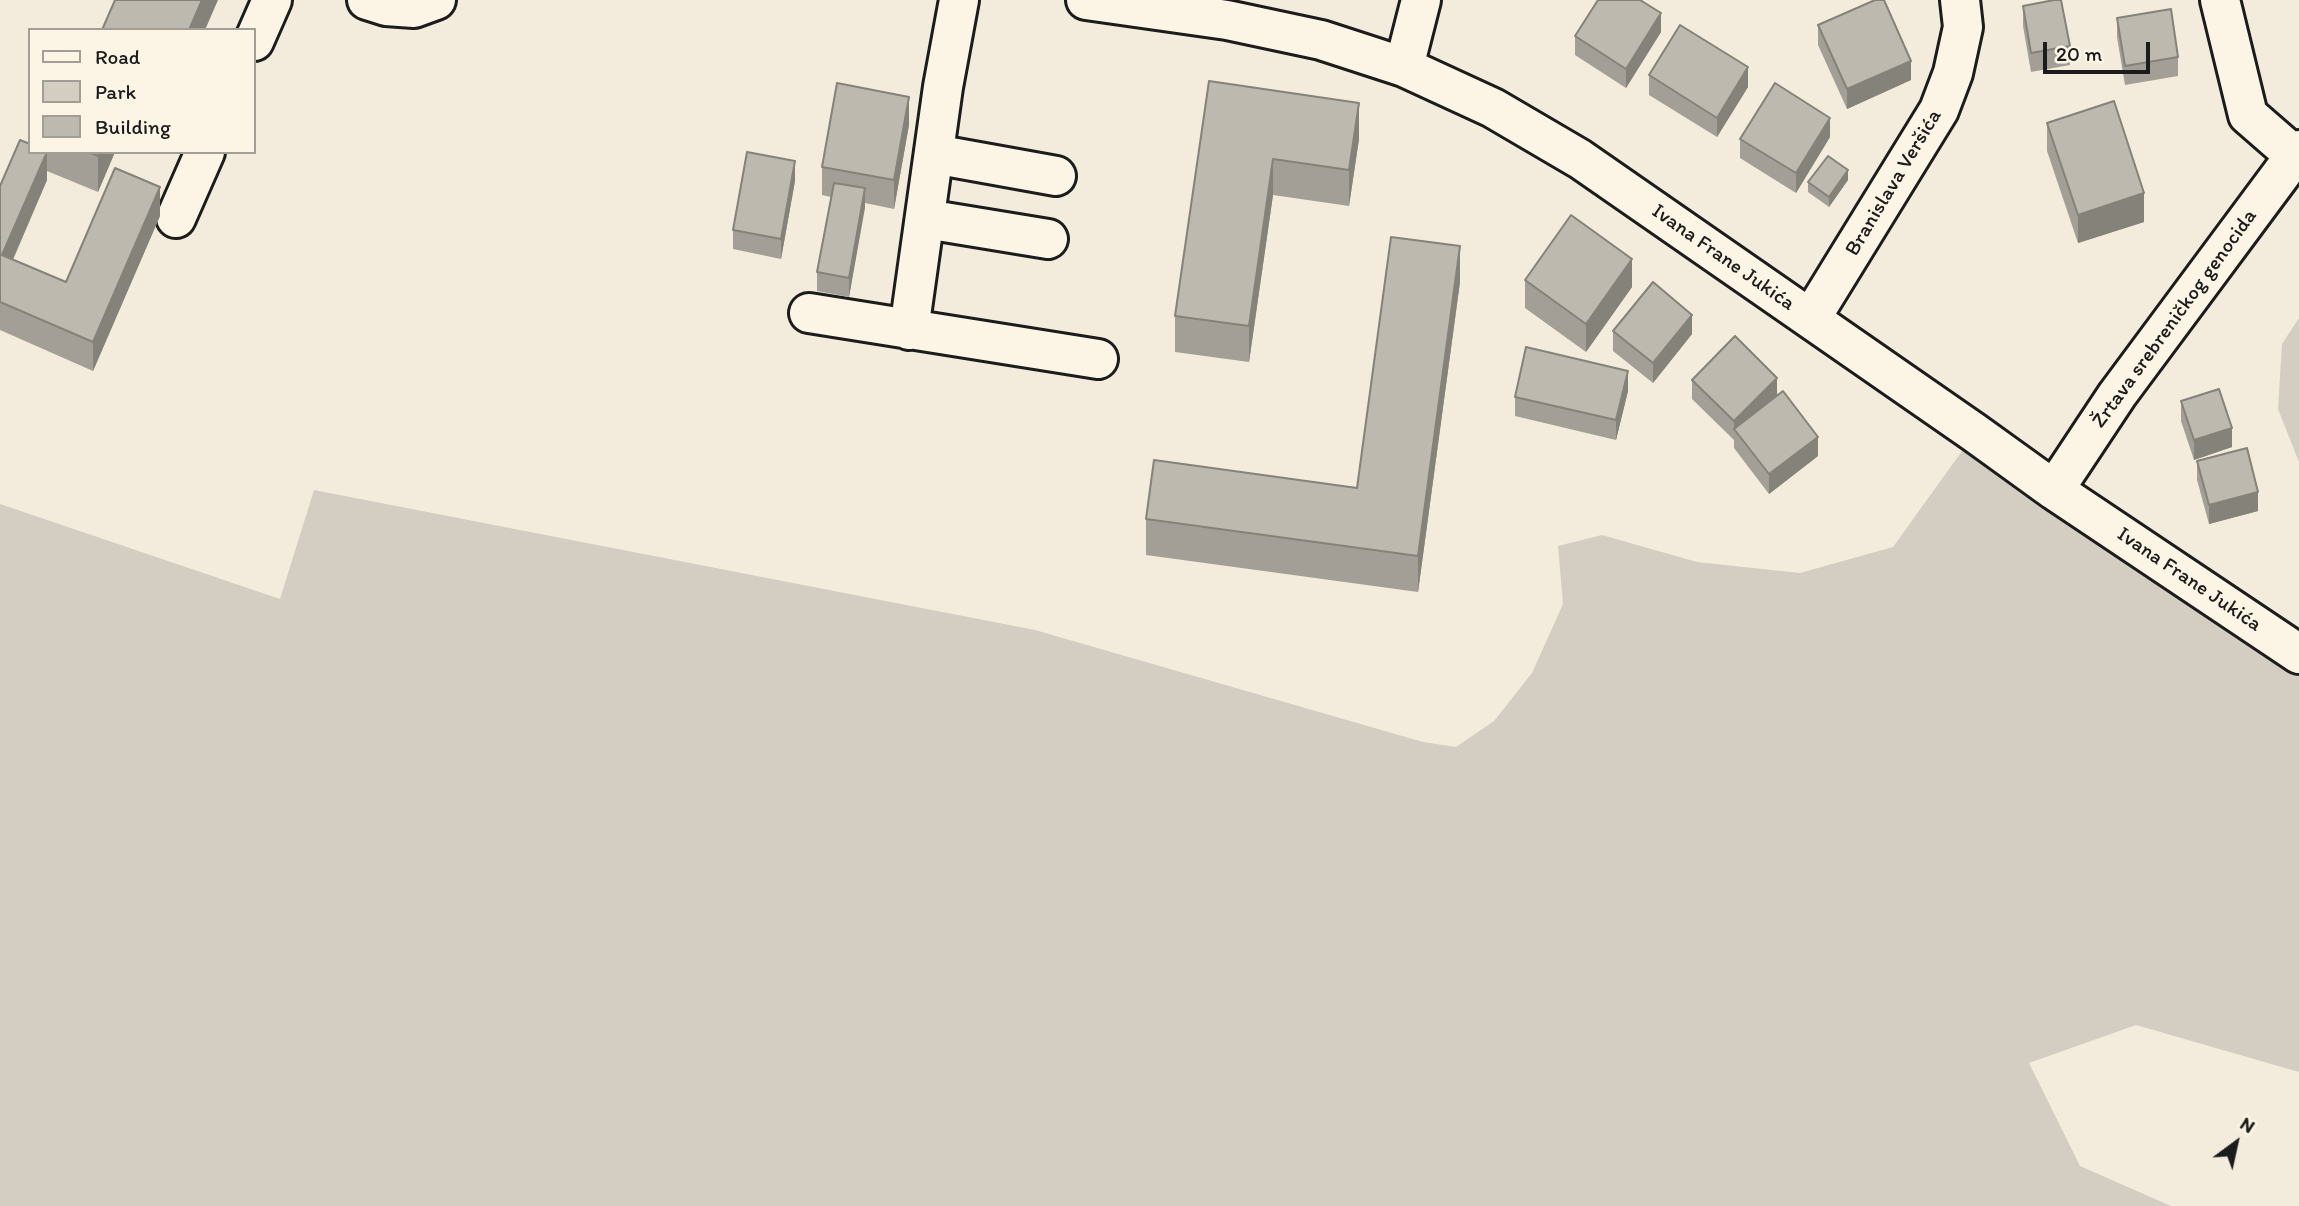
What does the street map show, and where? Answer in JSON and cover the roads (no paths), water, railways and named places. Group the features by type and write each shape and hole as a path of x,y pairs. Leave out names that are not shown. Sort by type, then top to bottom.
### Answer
{"street":[{"path":"256,36 272,0"},
{"path":"367,0 386,6 414,8 436,0"},
{"path":"909,330 943,87 959,0"},
{"name":"Ivana Frane Jukića","path":"1086,0 1227,20 1321,40 1404,67 1493,108 1580,159 2054,490 2299,653"},
{"path":"1404,67 1421,0"},
{"name":"Branislava Veršića","path":"1811,318 1939,110 1953,73 1963,27 1960,0"},
{"path":"2220,0 2248,115 2297,153"},
{"name":"Žrtava srebreničkog genocida","path":"2054,490 2117,395 2297,153"},
{"path":"176,218 204,154"},
{"path":"934,154 1056,176"},
{"path":"926,219 1048,239"},
{"path":"809,313 1098,359"}]}
